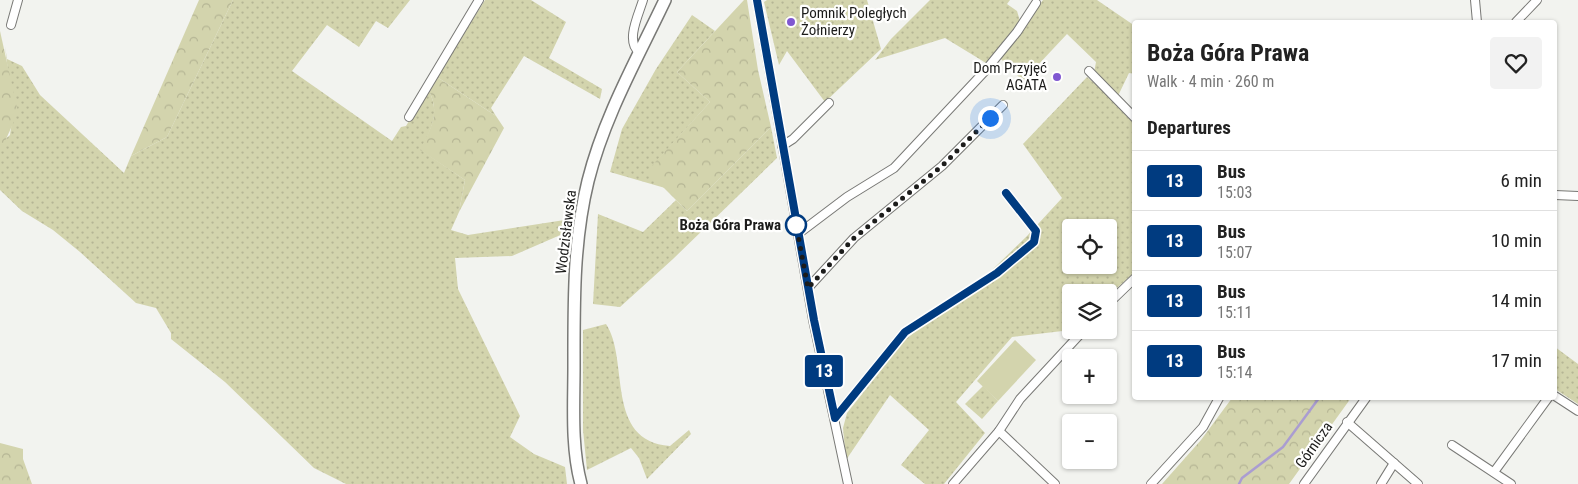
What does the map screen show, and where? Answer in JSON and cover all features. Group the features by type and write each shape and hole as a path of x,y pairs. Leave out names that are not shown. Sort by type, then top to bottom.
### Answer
{"main road":[{"name":"Wodzisławska","path":"580,484 574,440 574,270 579,228 588,180 602,134 665,0"}],"street":[{"path":"11,25 18,0"},
{"path":"409,117 479,0"},
{"path":"639,52 634,47 633,37 643,0"},
{"path":"757,0 808,288 848,484"},
{"path":"1475,0 1477,20"},
{"path":"1518,20 1537,0"},
{"path":"798,234 847,197 894,168 985,72 1036,3"},
{"path":"1089,71 1132,115"},
{"path":"782,146 793,139 829,103"},
{"path":"808,288 854,238 942,166 1003,105"},
{"path":"835,418 905,332 997,273 1034,242 1036,231 1006,193"},
{"path":"1557,195 1578,196"},
{"path":"1117,295 1132,281"},
{"path":"952,484 999,431 1020,399 1076,339"},
{"path":"1557,397 1578,411"},
{"path":"1151,484 1203,427 1218,400"},
{"name":"Górnicza","path":"1304,484 1364,400"},
{"path":"1494,472 1547,400"},
{"path":"1347,422 1418,484"},
{"path":"999,431 1055,484"},
{"path":"1452,445 1511,484"},
{"path":"1381,484 1394,463"}],"green space":[{"path":"199,0 233,0 167,137 131,156"},
{"path":"233,0 410,0 388,28 376,21 359,47 327,25 292,71 392,141 401,127 406,126 428,89 434,106 434,113 431,127 421,150 465,180 459,212 451,230 468,235 571,219 565,233 512,256 455,258 458,289 520,416 510,437 534,454 565,467 567,484 346,484 314,468 225,382 171,339 171,333 156,308 136,303 80,252 53,230 22,211 0,190 0,144 10,135 13,114 5,46 7,59 22,66 40,95 124,173 131,156 167,137"},
{"path":"485,0 531,0 566,22 549,58 602,89 600,99 524,56 491,108 496,116 437,77"},
{"path":"744,0 747,0 758,70 771,127 687,211 647,171 710,102 677,72"},
{"path":"767,0 867,0 881,49 825,102 787,51 779,65 764,2"},
{"path":"930,0 1010,0 1007,4 1017,11 1020,21 986,63 945,38 875,60 891,39"},
{"path":"1043,0 1097,0 1132,24 1132,74 1129,73 1117,98 1094,73 1096,62 1067,34 1023,81 1000,58"},
{"path":"692,15 715,31 677,72 710,102 648,171 665,188 610,172 622,129 656,69"},
{"path":"0,31 18,112 0,153"},
{"path":"437,77 496,116 504,128 459,212 465,180 420,150 431,127 434,113 432,98 428,89"},
{"path":"1087,77 1132,115 1132,275 1117,288 1117,284 1062,284 1062,331 1012,337 956,402 985,433 944,484 925,484 901,465 929,430 890,395 846,460 843,428 847,413 906,339 990,272 1062,198 1023,144"},
{"path":"771,127 777,158 673,259 620,307 593,304 598,214 643,232 676,200 687,211"},
{"path":"606,324 613,339 622,397 627,415 636,430 649,441 670,446 689,430 691,434 647,479 639,458 631,448 587,470 583,430 583,330"},
{"path":"1015,340 1036,360 998,401 977,381"},
{"path":"1557,348 1578,364 1578,404 1557,390"},
{"path":"983,386 998,401 982,419 965,404"},
{"path":"1231,400 1350,400 1289,484 1162,484 1201,440"},
{"path":"0,443 23,449 23,459 32,484 0,484"}],"waterway":[{"path":"1239,484 1242,478 1283,447 1318,400"}],"bus line":[{"name":"13","path":"757,0 761,30 770,68 786,172 835,418 905,332 997,273 1034,242 1036,231 1006,193"}],"place":[{"name":"Pomnik Poległych Żołnierzy","path":"791,22"},
{"name":"Dom Przyjęć AGATA","path":"1057,77"},
{"name":"Boża Góra Prawa","path":"796,225"}],"route":[{"path":"796,225 795,219 808,288 823,274 854,238 942,166 990,118"}]}
